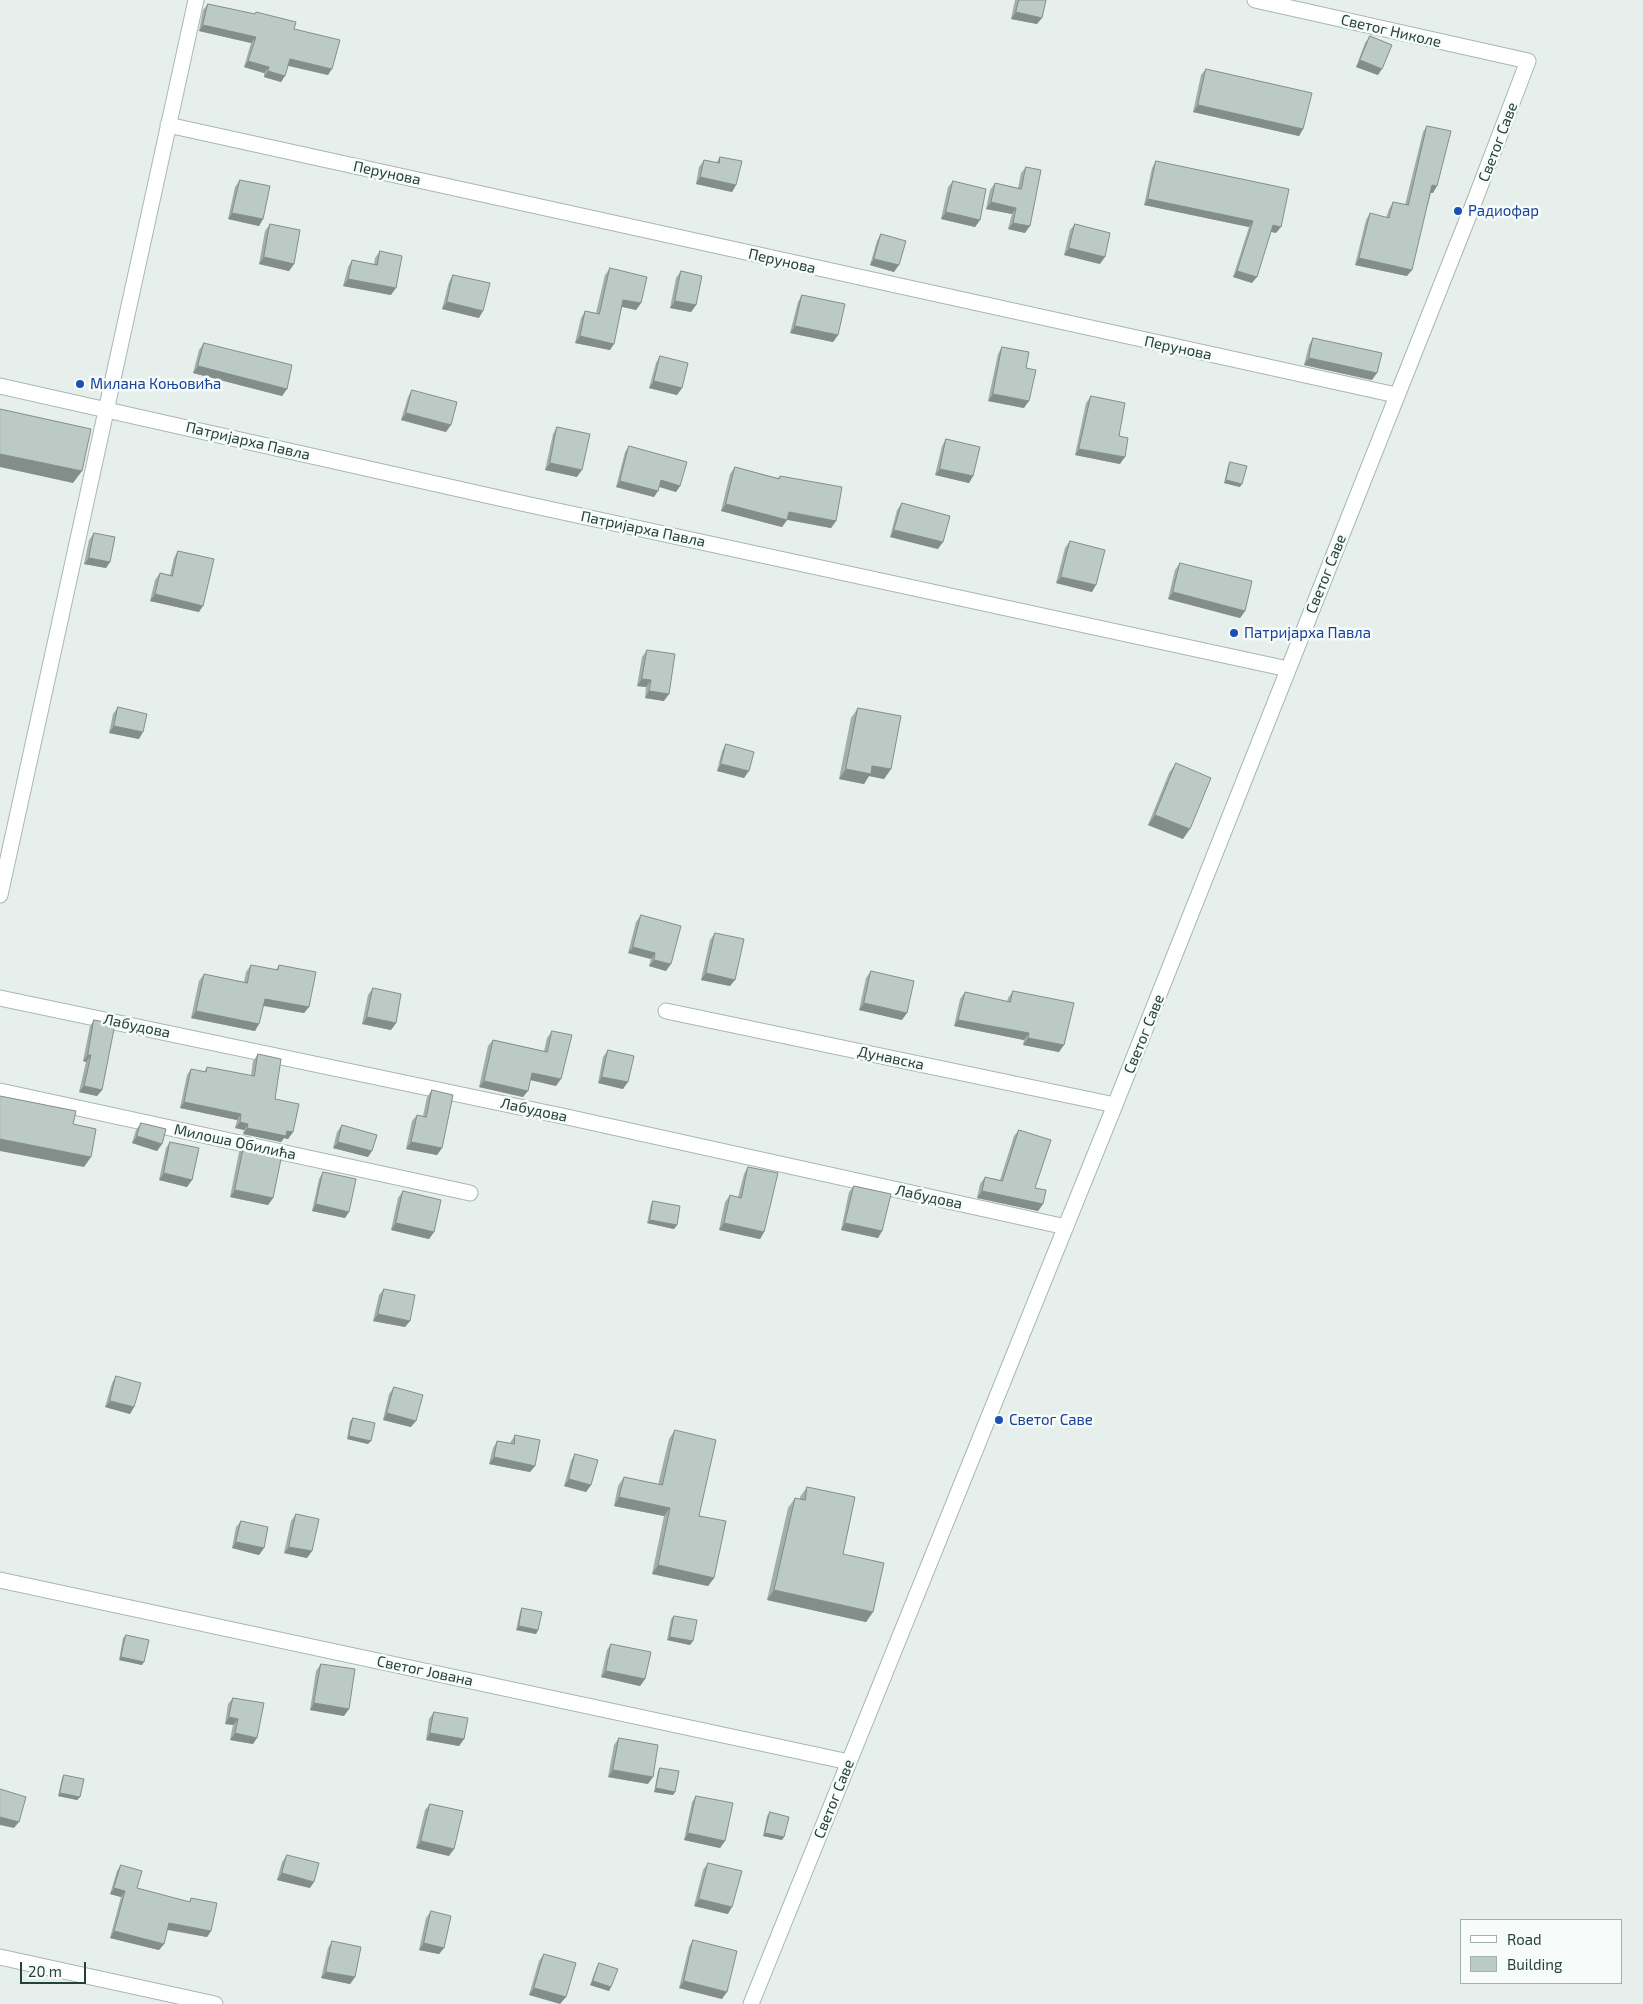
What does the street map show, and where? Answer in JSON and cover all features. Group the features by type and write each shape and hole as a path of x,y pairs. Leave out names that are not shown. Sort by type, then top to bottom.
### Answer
{"street":[{"path":"0,895 196,0"},
{"name":"Светог Николе","path":"1255,0 1528,61"},
{"name":"Светог Саве","path":"751,2004 1115,1105 1528,61"},
{"name":"Перунова","path":"168,125 1396,395"},
{"name":"Патријарха Павла","path":"0,386 521,503 1288,669"},
{"name":"Лабудова","path":"0,998 561,1115 1066,1227"},
{"name":"Дунавска","path":"666,1012 1115,1105"},
{"name":"Милоша Обилића","path":"0,1091 470,1193"},
{"name":"Светог Јована","path":"0,1580 849,1762"},
{"path":"0,1957 215,2004"}],"building":[{"path":"1019,0 1046,0 1042,18 1016,12"},
{"path":"208,4 255,14 256,12 296,22 294,29 340,40 332,69 290,59 285,76 268,71 269,67 248,61 256,37 203,25"},
{"path":"1370,36 1392,45 1382,69 1360,60"},
{"path":"1206,69 1312,93 1303,129 1198,105"},
{"path":"1427,126 1451,131 1437,186 1432,185 1412,270 1359,258 1370,213 1389,218 1393,202 1408,205"},
{"path":"720,157 742,161 736,185 700,177 704,160 719,163"},
{"path":"1156,161 1289,189 1281,227 1273,225 1257,277 1237,271 1253,221 1148,199"},
{"path":"1026,167 1041,170 1030,226 1013,223 1016,208 991,202 995,183 1021,189"},
{"path":"240,180 270,186 263,219 232,213"},
{"path":"953,181 986,189 980,220 946,212"},
{"path":"270,224 300,230 294,264 264,257"},
{"path":"1075,224 1110,233 1105,257 1069,248"},
{"path":"881,234 906,241 899,265 874,259"},
{"path":"380,251 402,256 396,288 348,279 352,260 377,265"},
{"path":"610,268 647,277 641,303 623,300 614,344 580,336 585,311 599,314"},
{"path":"681,271 702,276 696,305 675,301"},
{"path":"453,275 490,283 483,311 447,302"},
{"path":"802,295 845,304 838,335 795,326"},
{"path":"1313,338 1382,353 1377,373 1309,358"},
{"path":"204,343 292,365 287,389 198,366"},
{"path":"1002,347 1029,352 1026,368 1036,370 1029,401 993,394"},
{"path":"660,356 688,363 682,388 654,381"},
{"path":"412,390 457,402 451,425 406,413"},
{"path":"1091,396 1125,403 1119,436 1128,438 1125,457 1079,449"},
{"path":"0,409 91,429 82,471 0,454"},
{"path":"557,427 590,434 582,470 550,463"},
{"path":"946,439 980,447 973,476 940,469"},
{"path":"629,446 687,462 680,486 661,480 658,491 620,481"},
{"path":"1230,462 1247,466 1242,484 1226,480"},
{"path":"735,467 779,479 780,476 842,487 836,521 789,512 787,520 726,504"},
{"path":"902,503 950,516 943,542 894,530"},
{"path":"94,533 115,537 110,562 89,558"},
{"path":"1070,541 1105,550 1096,585 1061,577"},
{"path":"178,551 214,559 203,606 155,594 160,573 172,576"},
{"path":"1180,563 1252,581 1245,611 1173,592"},
{"path":"647,650 675,654 669,694 649,691 651,680 642,679"},
{"path":"118,707 147,714 143,732 114,726"},
{"path":"858,708 901,716 891,769 872,766 871,774 846,769"},
{"path":"726,744 754,752 749,771 721,764"},
{"path":"1176,763 1211,778 1190,829 1155,815"},
{"path":"641,915 681,926 671,964 654,960 655,953 633,947"},
{"path":"715,933 744,939 735,980 706,973"},
{"path":"251,965 278,970 279,965 316,972 309,1007 265,999 259,1024 196,1011 204,974 247,983"},
{"path":"871,971 914,981 907,1013 864,1003"},
{"path":"373,988 401,994 396,1023 367,1017"},
{"path":"1013,991 1074,1003 1064,1045 1028,1038 1029,1033 958,1020 965,992 1010,1002"},
{"path":"94,1020 115,1024 102,1090 84,1086 91,1055 88,1055"},
{"path":"552,1031 572,1035 561,1079 532,1073 528,1091 484,1081 493,1040 547,1052"},
{"path":"608,1050 634,1056 628,1082 602,1077"},
{"path":"258,1054 281,1059 275,1099 299,1104 293,1132 287,1131 286,1136 247,1128 248,1124 240,1122 241,1114 184,1102 191,1069 206,1072 207,1067 254,1076"},
{"path":"432,1090 453,1095 442,1148 411,1142 417,1115 426,1117"},
{"path":"0,1096 76,1111 73,1124 96,1129 91,1157 0,1139"},
{"path":"141,1123 166,1129 162,1144 137,1136"},
{"path":"342,1125 377,1135 372,1151 338,1142"},
{"path":"1019,1130 1051,1140 1035,1188 1046,1190 1043,1204 982,1191 985,1177 1002,1181"},
{"path":"170,1142 199,1148 192,1180 164,1173"},
{"path":"244,1146 282,1154 273,1198 235,1190"},
{"path":"748,1167 778,1173 764,1232 724,1223 730,1195 741,1198"},
{"path":"323,1172 356,1179 349,1212 316,1204"},
{"path":"854,1186 891,1194 882,1231 845,1223"},
{"path":"403,1191 441,1200 434,1232 396,1223"},
{"path":"653,1201 680,1206 677,1225 650,1220"},
{"path":"384,1289 415,1295 410,1321 378,1314"},
{"path":"116,1376 141,1383 134,1407 110,1401"},
{"path":"394,1387 423,1395 416,1421 387,1413"},
{"path":"353,1418 375,1423 371,1441 349,1436"},
{"path":"675,1430 716,1440 699,1516 726,1521 714,1578 658,1565 670,1508 619,1497 624,1477 662,1485"},
{"path":"515,1435 540,1440 535,1466 494,1457 497,1441 514,1444"},
{"path":"575,1454 598,1460 591,1485 569,1479"},
{"path":"807,1487 855,1497 843,1554 884,1563 873,1612 774,1590 795,1498 805,1500"},
{"path":"296,1514 319,1519 312,1551 289,1547"},
{"path":"241,1521 268,1527 264,1548 236,1542"},
{"path":"522,1608 542,1612 538,1630 519,1626"},
{"path":"674,1616 697,1620 693,1641 670,1637"},
{"path":"126,1635 149,1640 144,1662 121,1657"},
{"path":"611,1644 651,1652 645,1679 606,1671"},
{"path":"321,1664 355,1669 349,1709 314,1703"},
{"path":"233,1698 264,1703 257,1738 235,1733 238,1719 229,1717"},
{"path":"434,1712 468,1718 464,1739 430,1733"},
{"path":"619,1738 658,1745 653,1777 613,1770"},
{"path":"660,1768 679,1771 675,1792 656,1788"},
{"path":"64,1775 84,1779 80,1797 60,1793"},
{"path":"0,1789 26,1797 19,1822 0,1817"},
{"path":"696,1796 733,1803 725,1841 688,1833"},
{"path":"430,1804 463,1811 454,1849 421,1841"},
{"path":"770,1812 789,1817 784,1837 765,1833"},
{"path":"287,1855 319,1863 314,1882 282,1873"},
{"path":"708,1863 742,1871 732,1907 699,1899"},
{"path":"121,1865 142,1871 137,1888 190,1902 191,1898 217,1903 211,1931 169,1923 164,1944 114,1931 125,1891 114,1888"},
{"path":"431,1911 451,1916 444,1948 424,1943"},
{"path":"693,1940 737,1951 727,1992 684,1981"},
{"path":"332,1941 361,1947 355,1977 326,1972"},
{"path":"544,1954 576,1963 566,1997 534,1988"},
{"path":"599,1963 618,1969 611,1987 593,1981"}],"place":[{"name":"Радиофар","path":"1458,211"},
{"name":"Милана Коњовића","path":"80,384"},
{"name":"Патријарха Павла","path":"1234,633"},
{"name":"Светог Саве","path":"999,1420"}]}
